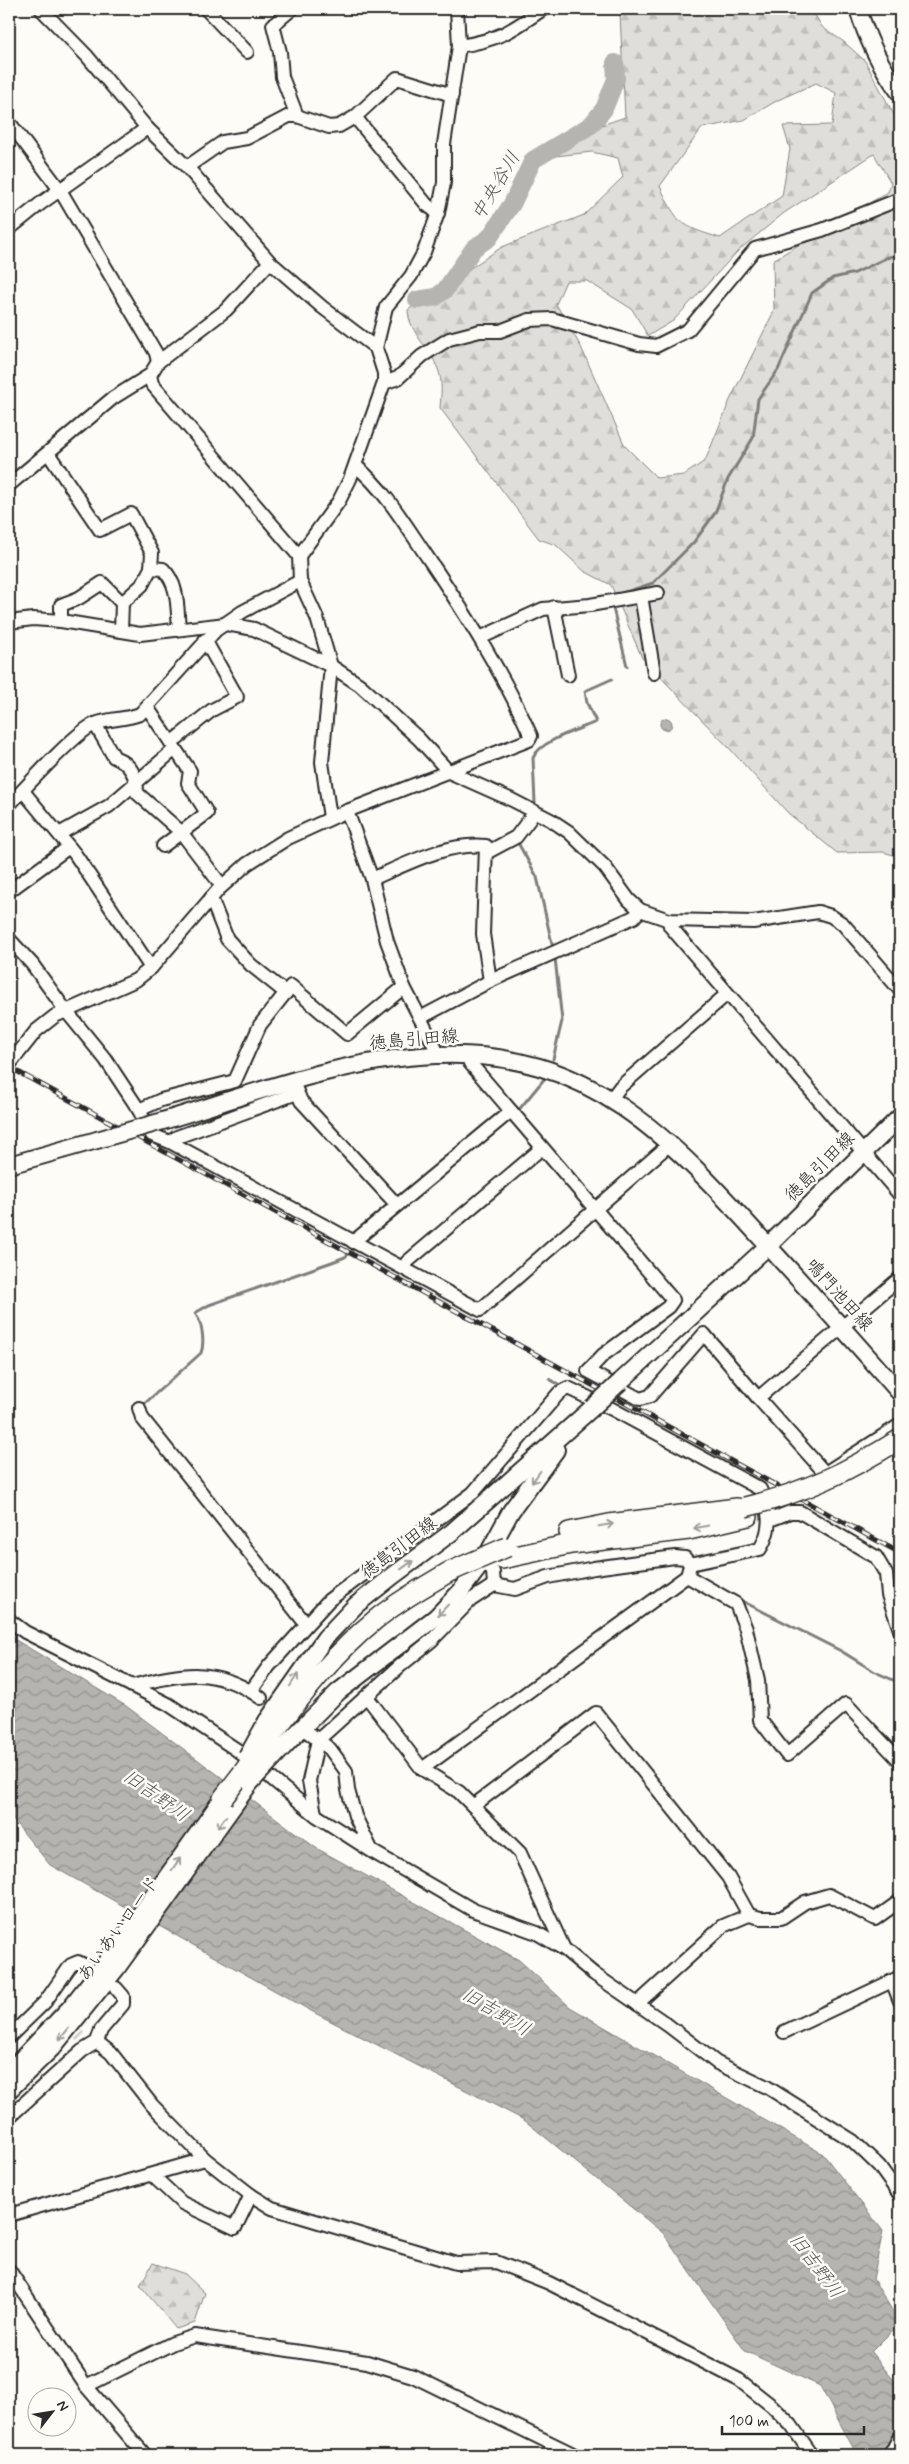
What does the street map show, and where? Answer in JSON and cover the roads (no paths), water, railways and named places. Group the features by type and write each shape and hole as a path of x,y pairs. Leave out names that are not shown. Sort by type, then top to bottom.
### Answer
{"highway":[{"path":"747,1512 822,1483 858,1465 900,1439"},
{"path":"223,1798 280,1730 322,1672 368,1627 408,1596 498,1555 689,1530 747,1512 826,1492 900,1451"},
{"path":"250,1783 280,1730"}],"main road":[{"path":"858,9 865,33 887,75 900,94"},
{"name":"徳島引田線","path":"9,1165 156,1123 295,1088 351,1066 436,1055 492,1056 554,1070 611,1099 648,1124 708,1178 768,1246"},
{"name":"徳島引田線","path":"280,1730 325,1638 356,1605 452,1532 575,1424 768,1246 900,1117"},
{"name":"鳴門池田線","path":"768,1246 900,1392"},
{"name":"徳島引田線","path":"280,1730 338,1692 436,1617 498,1555 512,1511 575,1424"},
{"name":"あいあいロード","path":"9,2090 53,2047 112,1965 250,1783"},
{"name":"あいあいロード","path":"9,2072 112,1965 223,1798"}],"street":[{"path":"41,9 88,56 147,128 187,167 270,262 322,307 376,348"},
{"path":"206,9 247,52"},
{"path":"292,9 273,25 280,52 282,77 297,116"},
{"path":"330,818 322,762 332,666 317,618 300,581 298,572 299,556 339,501 356,466 384,383 384,373 376,348 386,307 411,276 424,252 438,213 444,183 444,144 459,46 457,9"},
{"path":"459,46 492,40 544,9"},
{"path":"187,167 223,142 247,138 289,116 297,116 329,128 339,126 354,117 397,78 452,95"},
{"path":"354,117 427,205 438,213"},
{"path":"9,122 60,190 143,330 156,353 158,362"},
{"path":"9,230 60,190 147,128"},
{"path":"384,383 398,378 422,356 449,339 480,331 500,331 529,320 552,319 639,344 656,346 688,330 756,249 822,230 900,199"},
{"path":"9,485 113,398 150,375 158,362 226,310 270,262"},
{"path":"150,375 152,384 299,556"},
{"path":"48,453 100,530 131,514 152,553 151,568 142,585 122,603 121,631"},
{"path":"9,1065 36,1031 66,1011 136,980 151,968 222,886 247,864 330,818 529,740 531,736 501,672 480,638 405,524 372,479 356,466"},
{"path":"151,568 163,569 170,576 175,588 179,628"},
{"path":"9,805 80,734 95,724 127,720 140,714 205,640 242,612 300,581"},
{"path":"61,621 62,605 79,598 102,583 122,603"},
{"path":"480,638 543,609 613,602 658,593"},
{"path":"641,596 654,673"},
{"path":"554,607 568,674"},
{"path":"9,622 34,619 61,621 140,634 226,624 254,629 332,666 374,698 419,739 449,772 551,820 584,845 605,866 629,900 640,910 669,920 753,922 818,912 831,916 843,924 900,990"},
{"path":"59,834 109,806 212,710 237,697 205,640"},
{"path":"147,707 190,771 188,783 206,813 163,846"},
{"path":"95,724 114,757 125,761 137,780 137,793 181,832 222,886"},
{"path":"23,791 69,847 151,968"},
{"path":"347,811 372,879 387,941 404,987 435,1048 436,1055"},
{"path":"486,853 516,837 535,812"},
{"path":"372,879 432,854 474,845 486,846 483,934 490,981"},
{"path":"9,891 69,847"},
{"path":"211,898 227,939 251,964 286,993"},
{"path":"420,1018 490,981 634,917 640,910"},
{"path":"669,920 670,926 727,994 900,1195"},
{"path":"9,939 32,964 66,1011 106,1060 139,1110 152,1135 170,1142 480,1310 671,1143"},
{"path":"139,1110 161,1100 235,1081 260,1025 291,986 347,1034 404,987"},
{"path":"611,1099 620,1087 727,994"},
{"path":"468,1055 470,1063 510,1111 673,1300 668,1307 603,1355 588,1371 640,1399 650,1396 704,1334 758,1398 826,1473 900,1425"},
{"path":"170,1142 177,1137 295,1088 301,1101 397,1205"},
{"path":"357,1244 397,1205 510,1111"},
{"path":"407,1262 542,1148"},
{"path":"758,1398 900,1278"},
{"path":"132,1686 170,1676 206,1675 221,1677 256,1695 269,1666 329,1600 473,1493 560,1393 568,1388 612,1409 760,1489 766,1502 770,1520 767,1537 760,1549 689,1570 422,1769"},
{"path":"139,1408 142,1418 306,1624"},
{"path":"770,1520 790,1512 800,1512 871,1552 886,1574 888,1595 900,1630"},
{"path":"440,1519 452,1532"},
{"path":"494,1584 493,1572 498,1555"},
{"path":"315,1814 309,1781 313,1736 367,1697 400,1666 432,1640 471,1600 494,1584 515,1589 548,1578 585,1570 675,1557 685,1558 689,1570 736,1604 746,1630 758,1680 760,1720 787,1755 846,1704 900,1761"},
{"path":"9,1620 25,1632 168,1704 237,1750 315,1814 373,1852 473,1910 537,1933 564,1949 594,1974 717,2063 775,2091 853,2141 879,2166 900,2194"},
{"path":"367,1697 422,1769 459,1792 520,1853 564,1949"},
{"path":"473,1806 596,1714 728,1877 748,1915"},
{"path":"313,1736 330,1749 346,1770 348,1790 355,1816 373,1852"},
{"path":"637,2004 723,1926 748,1915 760,1918 781,1918 805,1902 829,1895 875,1918 900,1901"},
{"path":"9,2037 49,2005 71,1965 78,1962 88,1967"},
{"path":"784,2032 896,1979 900,2001"},
{"path":"9,2116 101,2030 123,2004 123,1996 116,1988"},
{"path":"89,2041 112,2053 152,2105 205,2159 251,2195 272,2208 456,2263 496,2262 549,2283 739,2380 772,2406 791,2425 812,2455"},
{"path":"9,2215 205,2159"},
{"path":"152,2175 182,2203 235,2228 251,2195"},
{"path":"9,2270 86,2386 145,2455"},
{"path":"86,2386 173,2342 195,2336 366,2362 413,2376 575,2455"},
{"path":"890,2455 900,2436"}],"water":[{"path":"666,718 672,724 666,730 660,724"},
{"name":"旧吉野川","path":"9,1636 126,1706 316,1848 519,1960 570,2007 823,2154 883,2231 873,2279 900,2323 871,2352 900,2388 900,2455 857,2455 820,2386 745,2351 663,2233 524,2120 313,2012 50,1865 9,1815"}],"waterway":[{"name":"中央谷川","path":"417,300 436,297 445,290 474,248 489,238 512,204 533,160 591,125 604,109 616,79 615,63"},
{"path":"623,593 653,583 694,542 715,513 728,479 753,438 758,399 778,370 812,293 833,278 855,273 886,258 900,254"},
{"path":"612,604 627,666"},
{"path":"535,803 533,758 543,746 551,741 596,722 587,703 585,691 612,679"},
{"path":"517,841 537,877 553,948"},
{"path":"553,1059 562,1021 555,958"},
{"path":"517,1112 545,1078"},
{"path":"143,1405 201,1353 203,1343 202,1332 195,1313 209,1305 345,1257 357,1246"},
{"path":"549,1379 562,1386"},
{"path":"738,1599 841,1651 875,1672 900,1683"}],"tunnel":[{"path":"54,2009 81,2037"}],"railway":[{"path":"9,1067 900,1553"}]}
